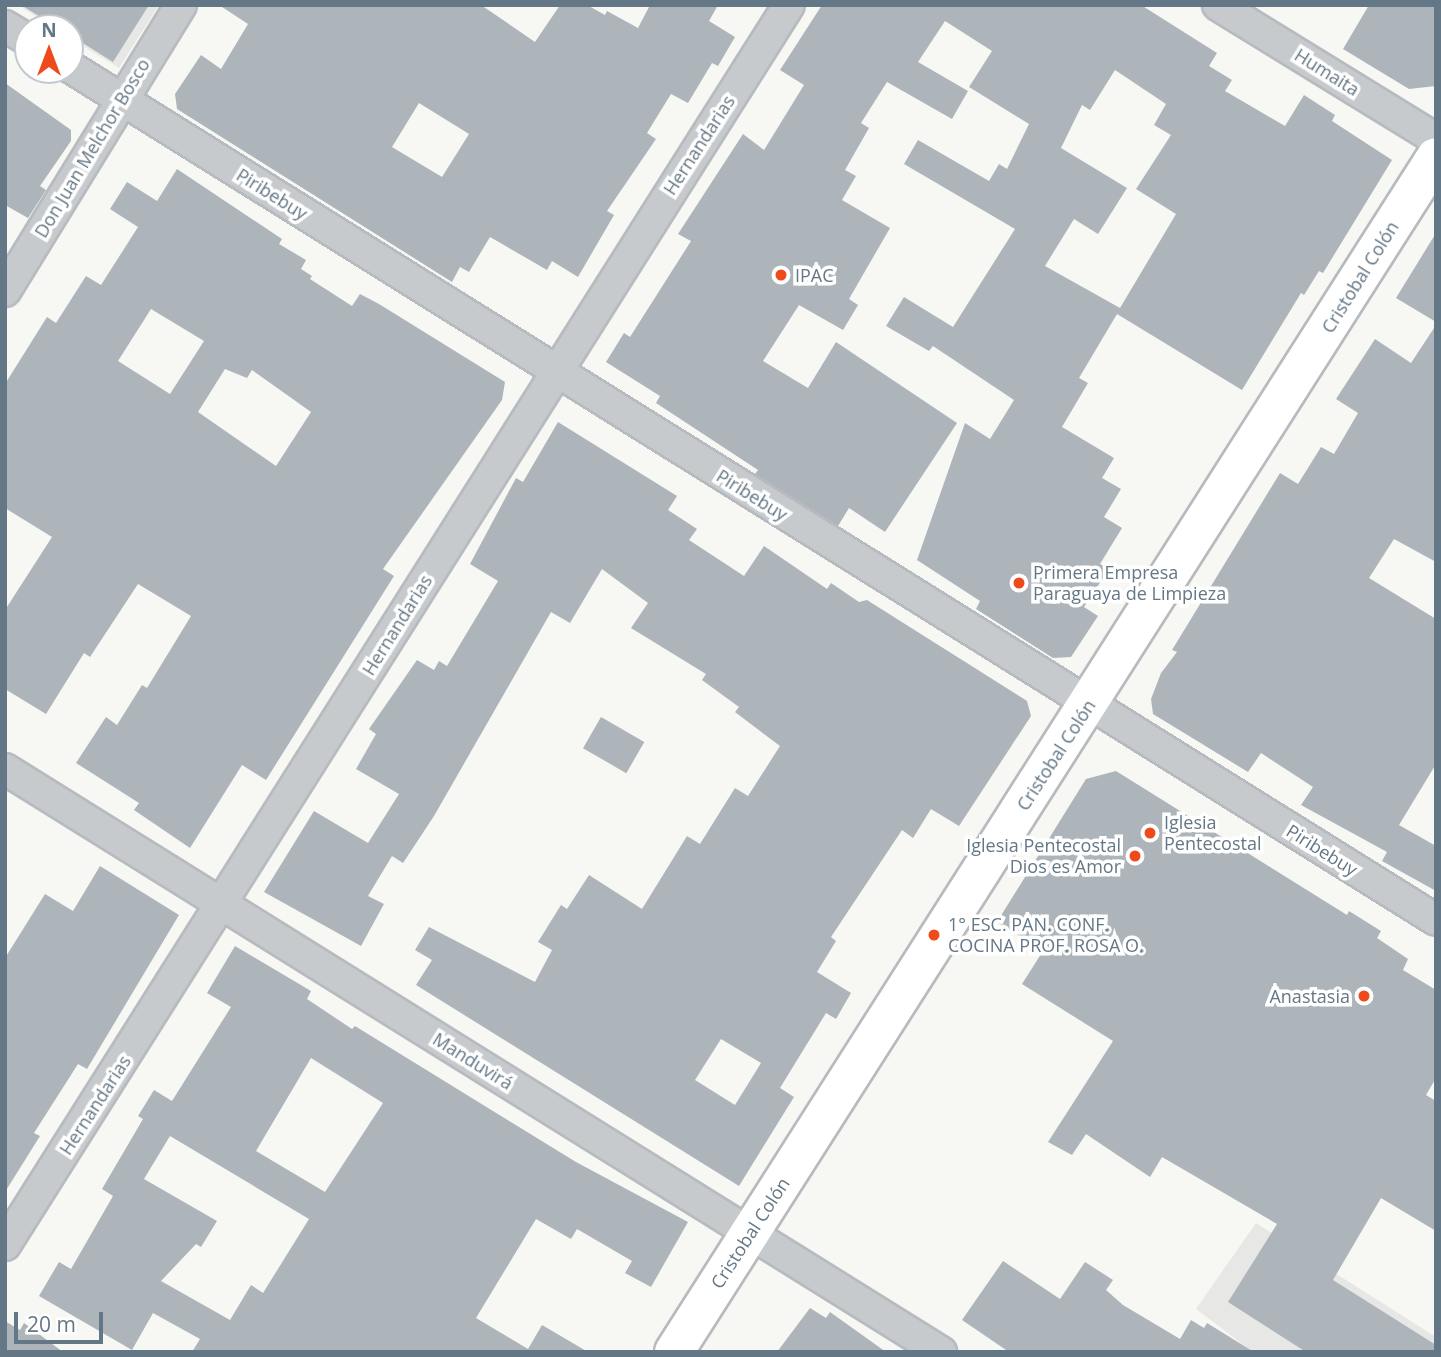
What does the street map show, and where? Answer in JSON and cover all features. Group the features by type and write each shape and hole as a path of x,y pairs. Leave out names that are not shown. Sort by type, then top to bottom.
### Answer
{"main road":[{"name":"Cristobal Colón","path":"674,1352 1436,157"}],"street":[{"name":"Don Juan Melchor Bosco","path":"5,291 120,100 181,5"},
{"name":"Hernandarias","path":"5,1245 222,907 555,370 789,5"},
{"name":"Humaita","path":"1218,5 1436,139"},
{"name":"Piribebuy","path":"84,77 1087,705 1436,920"},
{"name":"Manduvirá","path":"5,769 222,907 941,1352"}],"shaded area":[{"path":"18,5 159,5 119,68 84,47 84,14 32,14"},
{"path":"1256,1223 1436,1337 1436,1352 1253,1352 1196,1309"}],"building":[{"path":"21,5 149,5 113,62 84,44 84,14 35,14"},
{"path":"219,5 481,5 535,42 560,5 587,5 605,15 607,11 638,28 650,5 718,5 709,21 735,37 718,66 712,63 688,103 671,94 647,133 656,139 607,211 614,215 578,277 552,261 547,270 490,237 469,272 460,267 452,282 177,109 175,94 201,55 221,69 248,24","holes":["419,103 469,134 442,177 392,147"]},
{"path":"822,5 1141,5 1217,53 1209,66 1232,80 1225,91 1285,126 1304,95 1335,115 1332,121 1392,160 1323,273 1319,271 1304,295 1301,293 1242,390 1117,314 1079,378 1088,383 1062,427 1114,458 1102,478 1121,489 1104,517 1122,528 1100,564 1109,569 1084,607 1098,616 1071,657 1053,658 976,609 980,601 917,560 965,423 990,439 1014,400 933,346 929,351 886,326 904,297 953,327 1015,229 904,164 918,140 989,181 999,164 1007,169 1029,124 969,87 992,51 945,21 918,62 968,91 952,119 887,82 861,123 869,128 845,170 856,176 842,200 890,228 849,299 858,305 843,330 799,305 763,361 808,388 836,342 957,423 885,532 849,508 838,526 755,474 758,470 656,403 660,396 606,362 624,333 630,337 691,241 678,234 743,134 764,150 804,85 780,70","holes":["1115,70 1166,104 1154,125 1171,135 1136,189 1176,214 1120,308 1045,266 1074,219 1098,234 1127,188 1061,148 1082,105 1090,110"]},
{"path":"1369,5 1436,5 1436,86 1409,89 1343,49"},
{"path":"5,83 71,130 71,141 40,186 46,190 28,218 5,205"},
{"path":"177,169 282,239 279,244 306,260 301,269 312,276 310,279 352,306 360,294 379,304 505,382 502,400 383,569 394,576 266,780 242,765 190,848 134,810 139,803 76,763 106,717 117,725 142,685 147,688 191,616 138,584 90,657 84,653 46,714 5,689 5,610 52,537 5,508 5,384 47,317 56,323 86,276 101,285 138,227 110,209 127,182 157,201","holes":["151,309 204,341 170,394 118,361","225,369 247,378 252,370 311,412 276,466 198,412"]},
{"path":"1436,233 1436,322 1396,298"},
{"path":"1436,325 1436,562 1394,539 1369,578 1436,619 1436,764 1399,825 1436,846 1436,891 1382,861 1387,852 1301,805 1313,787 1261,753 1248,772 1153,714 1151,699 1161,673 1177,652 1172,650 1280,473 1298,484 1321,447 1334,454 1358,413 1336,399 1375,339 1411,363"},
{"path":"558,422 677,496 668,510 697,529 689,540 744,576 764,546 827,589 831,583 859,602 867,600 1027,701 1031,716 959,826 931,809 913,838 902,830 831,937 836,941 817,972 851,993 836,1019 826,1013 780,1088 794,1097 739,1186 416,985 432,960 415,950 429,927 535,982 552,950 538,942 561,905 567,909 589,875 642,909 687,836 700,844 735,788 748,796 780,746 735,712 739,707 702,680 706,674 631,628 648,603 602,569 570,623 551,612 434,816 403,863 392,856 368,896 384,904 361,946 264,892 314,811 368,843 399,794 356,769 376,734 369,729 417,660 434,670 439,661 447,666 498,581 470,564 516,478 523,482","holes":["721,1039 761,1063 735,1105 695,1080"]},
{"path":"601,717 644,742 626,773 583,748"},
{"path":"1116,771 1347,915 1349,911 1381,931 1377,938 1408,959 1403,970 1436,990 1436,1078 1426,1095 1436,1101 1436,1231 1381,1198 1333,1280 1436,1345 1436,1352 1306,1352 1228,1302 1277,1224 1162,1157 1150,1177 1086,1134 1072,1155 1048,1142 1113,1041 1022,984 1043,951 997,922 1086,779"},
{"path":"100,866 179,915 87,1069 78,1064 34,1133 40,1136 5,1192 5,958 45,894 73,911"},
{"path":"235,946 311,991 307,999 352,1029 355,1026 576,1162 688,1222 651,1287 625,1273 632,1261 577,1229 571,1239 536,1219 476,1318 528,1349 542,1325 588,1352 192,1352 200,1339 153,1313 132,1350 39,1296 59,1262 71,1269 113,1196 102,1189 143,1119 138,1116 154,1090 172,1101 231,1007 207,993","holes":["311,1058 383,1103 325,1192 256,1151","170,1136 309,1219 263,1293 251,1285 230,1320 161,1281 196,1244 201,1247 217,1221 144,1179"]},
{"path":"1003,1261 1060,1299 1085,1262 1113,1280 1106,1290 1123,1305 1180,1339 1191,1320 1204,1328 1207,1323 1254,1352 1009,1352 962,1320"},
{"path":"810,1308 826,1318 830,1312 886,1352 777,1352"},
{"path":"5,1321 20,1330 24,1323 63,1352 5,1352"}],"place":[{"name":"IPAC","path":"781,275"},
{"name":"Primera Empresa Paraguaya de Limpieza","path":"1019,583"},
{"name":"Iglesia Pentecostal","path":"1150,833"},
{"name":"Iglesia Pentecostal Dios es Amor","path":"1135,856"},
{"name":"1° ESC. PAN. CONF. COCINA PROF. ROSA O.","path":"934,935"},
{"name":"Anastasia","path":"1364,996"}]}
